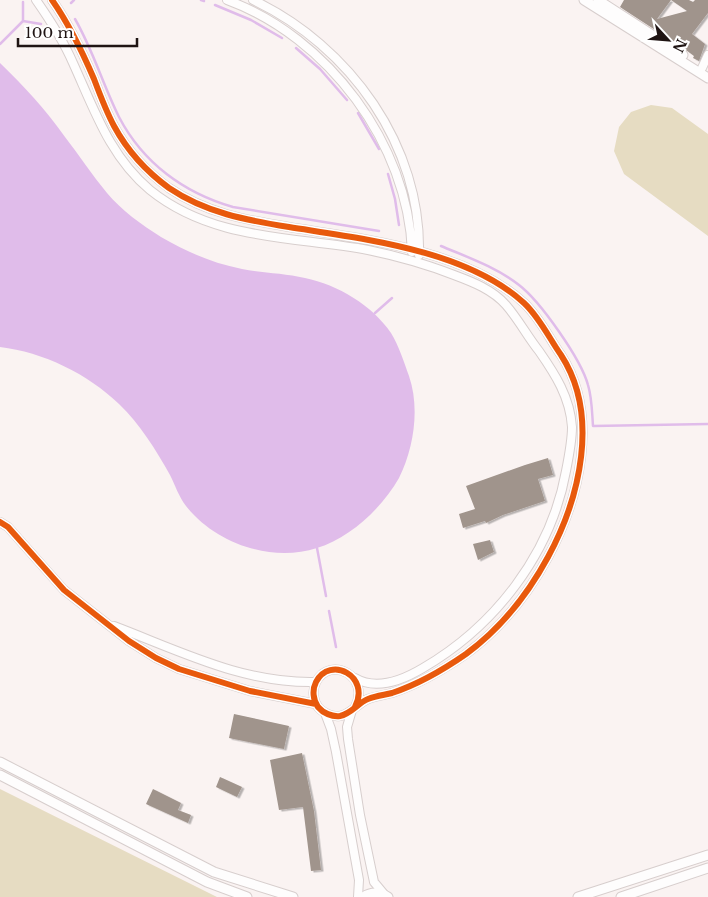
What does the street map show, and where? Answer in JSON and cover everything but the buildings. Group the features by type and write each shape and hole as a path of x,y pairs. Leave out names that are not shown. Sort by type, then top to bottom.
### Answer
{"street":[{"path":"47,0 38,3 62,41 114,150 135,176 162,199 190,215 218,227 252,234 368,250 415,261 466,280 495,294 520,322 558,378 566,398 572,425 571,440 562,491 555,516 541,545 515,586 480,626 448,652 409,677 380,684 364,683 342,670 334,670 326,672 316,682 314,698 316,704 325,713 336,752 360,880 358,897"},
{"path":"52,0 74,37 114,126 127,147 143,165 169,188 201,206 236,218 370,240 453,263 488,278 514,295 537,317 564,359 577,387 582,422 580,460 571,501 556,541 546,561 522,598 504,619 468,652 429,677 392,692 368,699 341,716 325,713"},
{"path":"227,0 251,10 281,28 318,57 358,103 390,156 407,212 415,251"},
{"path":"253,0 281,14 306,31 334,55 357,80 378,109 393,137 410,182 417,211 415,261"},
{"path":"584,0 708,78"},
{"path":"598,0 609,3 705,70 708,55"},
{"path":"0,522 8,527 64,590 129,642 156,658 179,669 250,691 316,704"},
{"path":"107,624 204,662 260,677 286,681 316,682"},
{"path":"354,677 360,692 347,727 360,815 374,882 386,896"},
{"path":"0,762 214,872 293,897"},
{"path":"0,775 207,882 247,897"},
{"path":"578,897 708,855"},
{"path":"621,897 708,868"},
{"path":"363,897 376,893 386,896"}],"shaded area":[{"path":"0,63 26,89 58,127 113,199 125,211 161,237 220,264 297,276 317,281 342,291 364,305 391,333 401,354 412,388 415,414 412,441 399,478 392,489 374,511 353,529 329,543 299,552 263,551 228,540 198,519 186,506 170,475 147,438 127,412 107,393 79,374 48,359 0,347"},
{"path":"651,105 672,108 708,134 708,236 624,174 614,151 619,127 631,112"},
{"path":"0,789 217,897 0,897"}],"waterway":[{"path":"71,3 74,0"},
{"path":"0,44 23,21 23,2"},
{"path":"215,5 251,20 282,38"},
{"path":"75,19 119,117 129,134 153,162 167,174 198,194 233,207 379,231"},
{"path":"23,21 41,24"},
{"path":"296,48 320,69 347,100"},
{"path":"358,113 379,149"},
{"path":"388,174 395,199 399,225"},
{"path":"441,246 501,273 519,285 538,304 569,346 584,374 592,405 593,426 708,424"},
{"path":"375,313 392,298"},
{"path":"317,548 326,596"},
{"path":"329,611 336,647"}],"cycle path":[{"path":"52,0 80,48 108,115 119,135 138,160 169,188 197,204 227,214 273,224 381,242 444,259 473,270 500,285 530,309 561,355 573,378 580,404 582,430 581,456 576,483 569,509 559,534 532,584 502,622 466,654 421,681 392,693 368,699 344,715 334,716 328,714 316,704 314,688 322,674 330,670 339,670 353,678 358,686 355,707"},
{"path":"0,522 8,527 64,590 129,641 156,658 179,669 250,691 316,704"}]}
